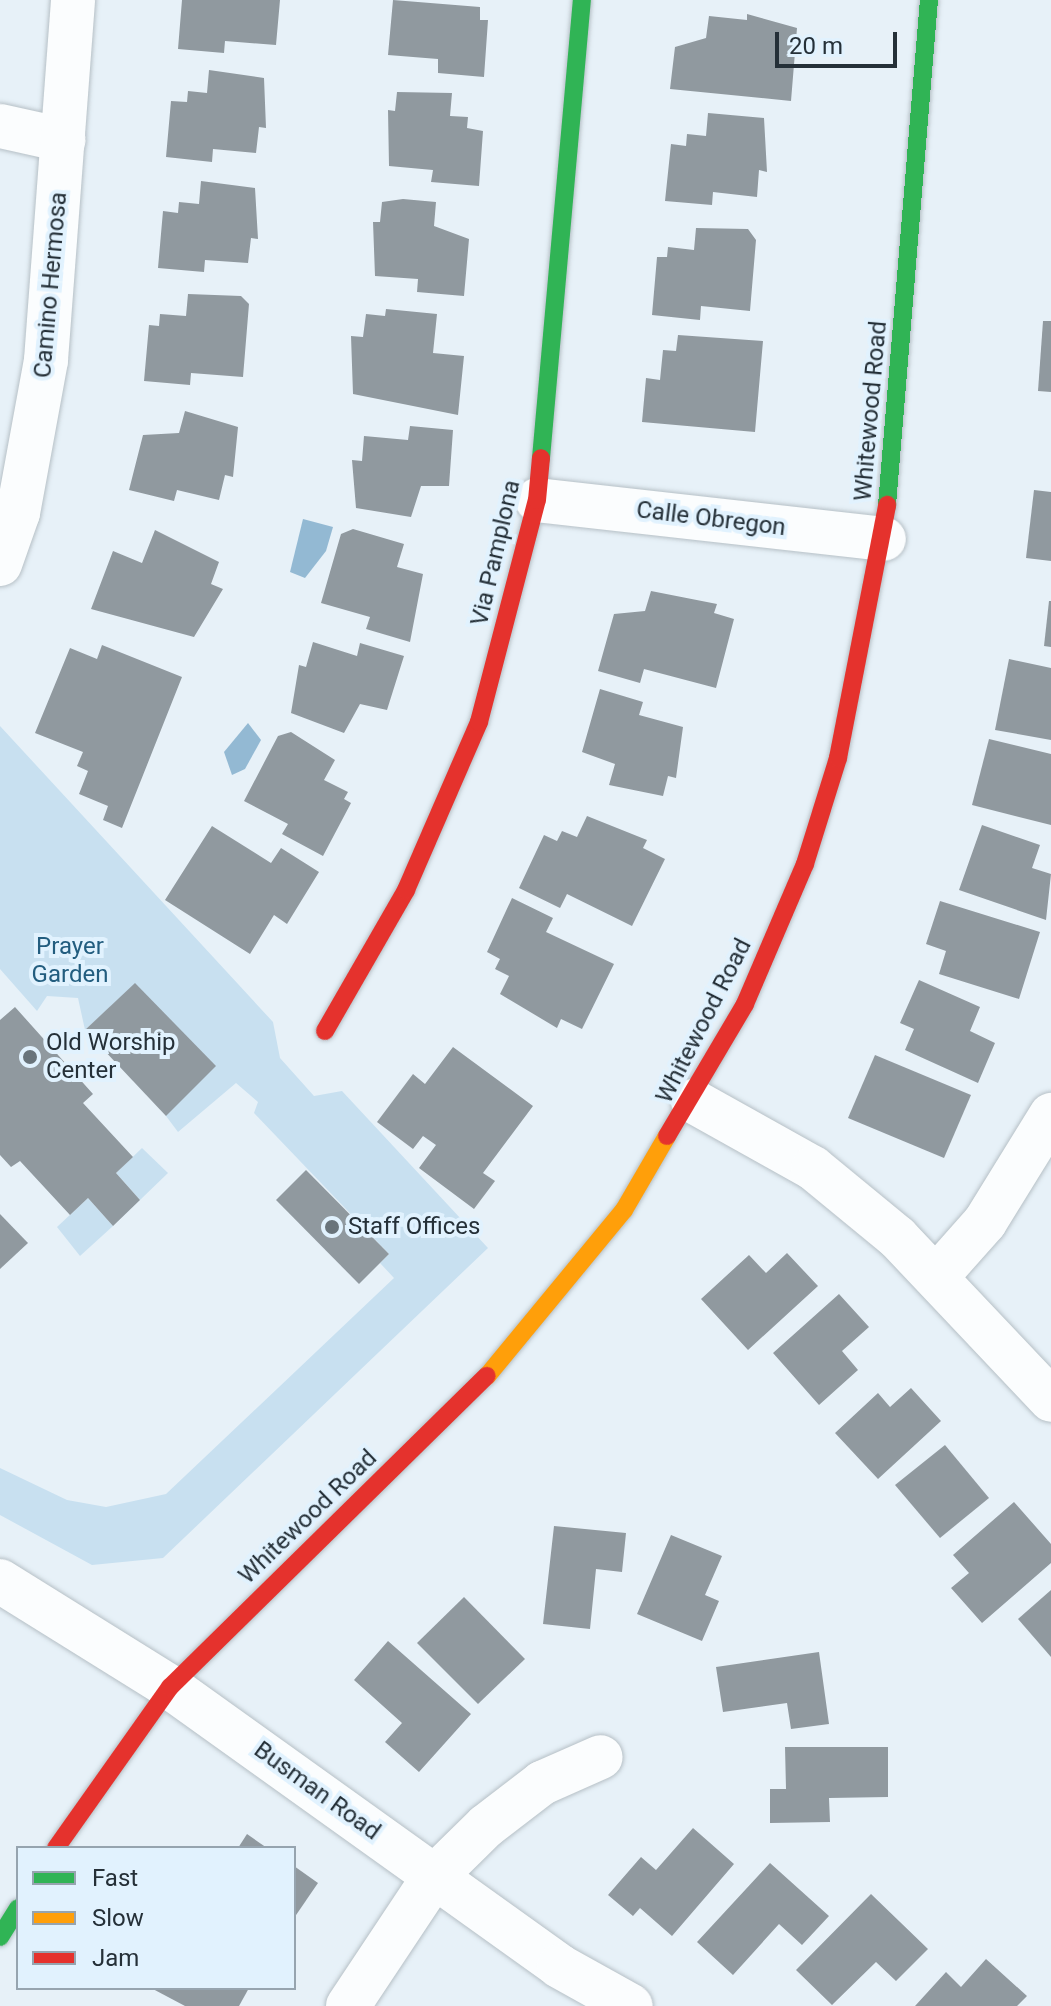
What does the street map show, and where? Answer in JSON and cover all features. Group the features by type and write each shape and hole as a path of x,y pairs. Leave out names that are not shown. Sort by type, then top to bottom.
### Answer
{"main road":[{"name":"Via Pamplona","path":"325,1031 406,890 479,722 537,500 582,0"},
{"name":"Whitewood Road","path":"57,1846 170,1687 524,1340 624,1210 693,1101 745,1004 805,864 842,743 884,539 929,0"},
{"path":"0,1937 16,1911"}],"street":[{"name":"Camino Hermosa","path":"0,564 18,513 46,360 73,0"},
{"path":"0,126 63,140"},
{"name":"Calle Obregon","path":"537,500 884,539"},
{"path":"693,1101 813,1168 938,1275 1051,1400"},
{"path":"938,1275 985,1222 1051,1115"},
{"name":"Busman Road","path":"0,1581 170,1687 559,1966 631,2006"},
{"path":"348,2006 433,1878 542,1783 601,1757"}],"green space":[{"name":"Prayer Garden","path":"0,726 273,1022 280,1058 314,1096 342,1091 488,1248 163,1558 92,1565 0,1515 0,1468 67,1500 106,1507 166,1494 394,1278 380,1263 389,1254 254,1113 258,1102 236,1083 178,1132 166,1116 135,984 85,1030 78,998 47,996 37,1011 0,969"},
{"path":"142,1148 168,1173 140,1200 116,1173"},
{"path":"88,1198 113,1226 80,1256 57,1227"}],"shaded area":[{"path":"303,519 333,527 326,551 305,578 290,572"},
{"path":"248,723 261,740 245,769 232,775 224,752"}],"building":[{"path":"182,0 280,0 276,45 225,41 224,53 178,49"},
{"path":"393,0 480,7 480,20 488,20 484,77 438,73 438,59 388,55"},
{"path":"747,14 797,28 791,101 670,89 675,47 706,38 709,16 747,20"},
{"path":"209,70 264,78 266,128 259,127 256,153 213,149 212,162 166,157 171,101 187,102 188,91 207,93"},
{"path":"397,92 452,93 450,116 468,117 467,128 483,131 479,186 431,182 433,170 389,166 388,110 395,111"},
{"path":"708,113 764,118 767,172 759,170 757,197 713,192 712,205 665,201 671,144 686,146 687,134 706,136"},
{"path":"201,181 255,188 258,239 251,238 248,263 205,260 204,272 158,268 163,211 178,213 179,202 199,204"},
{"path":"403,199 436,202 434,226 469,239 464,296 417,292 418,279 375,276 373,222 380,222 382,202"},
{"path":"696,228 748,229 756,240 750,311 701,306 700,320 652,315 657,257 667,257 668,247 694,250"},
{"path":"188,294 241,296 249,304 243,377 191,373 190,385 144,381 149,325 159,326 160,314 186,316"},
{"path":"386,309 437,314 433,353 464,356 458,415 353,394 351,336 363,337 366,314 385,316"},
{"path":"1043,321 1051,321 1051,392 1038,391"},
{"path":"678,335 763,341 755,432 642,422 646,378 660,380 663,350 676,351"},
{"path":"185,411 238,427 233,477 225,475 219,500 177,490 174,501 129,490 143,435 179,433"},
{"path":"410,426 453,430 449,486 421,486 411,517 356,508 352,460 362,461 364,436 408,440"},
{"path":"1034,490 1051,492 1051,561 1026,558"},
{"path":"353,529 404,544 397,567 423,574 410,642 366,629 370,617 321,603 341,534"},
{"path":"155,530 219,562 211,584 223,589 194,637 91,609 113,551 142,563"},
{"path":"651,591 717,604 714,613 734,619 716,688 644,669 640,683 598,671 614,614 645,611"},
{"path":"1051,601 1051,647 1044,646"},
{"path":"313,642 357,656 360,643 404,656 387,710 360,704 344,733 291,713 299,665 306,667"},
{"path":"102,645 182,677 122,828 103,820 108,806 79,794 88,771 77,766 83,752 35,733 70,648 97,659"},
{"path":"1009,659 1051,668 1051,740 995,730"},
{"path":"600,689 643,702 639,715 683,727 676,778 668,776 663,796 609,785 615,764 582,752"},
{"path":"291,732 335,760 324,780 348,792 344,799 351,803 323,856 282,834 288,824 244,801 278,736"},
{"path":"989,739 1051,754 1051,825 972,805"},
{"path":"587,816 647,840 643,848 665,859 632,926 567,894 560,908 519,888 544,835 557,841 562,831 577,837"},
{"path":"982,825 1040,845 1032,868 1051,874 1046,920 959,890"},
{"path":"212,826 271,863 281,848 319,872 287,924 274,915 250,954 165,900"},
{"path":"512,898 553,918 546,932 614,964 582,1029 561,1019 557,1028 500,994 509,976 495,969 500,959 487,952"},
{"path":"940,901 1040,932 1019,999 939,974 946,951 926,944"},
{"path":"919,980 980,1007 970,1031 995,1043 978,1083 905,1050 914,1029 900,1023"},
{"path":"135,983 216,1066 166,1116 85,1030"},
{"path":"15,1007 93,1094 83,1103 133,1157 116,1173 140,1200 113,1226 88,1198 70,1215 20,1161 11,1167 0,1155 0,1020"},
{"path":"453,1047 533,1106 483,1173 495,1181 474,1209 419,1168 436,1145 423,1136 413,1149 377,1122 413,1074 425,1084"},
{"path":"875,1055 971,1095 944,1158 848,1118"},
{"name":"Staff Offices","path":"306,1170 389,1254 359,1284 276,1200"},
{"path":"0,1214 28,1243 0,1269"},
{"path":"787,1253 818,1286 748,1350 701,1299 749,1255 766,1273"},
{"path":"839,1294 869,1327 842,1351 858,1370 819,1405 773,1353"},
{"path":"911,1388 941,1421 878,1479 835,1433 878,1393 890,1407"},
{"path":"945,1445 989,1498 940,1538 895,1485"},
{"path":"1014,1502 1051,1544 1051,1563 982,1623 951,1588 969,1573 953,1555"},
{"path":"554,1526 626,1533 622,1572 596,1569 590,1629 543,1624"},
{"path":"671,1535 722,1556 705,1595 719,1601 702,1641 637,1614"},
{"path":"1051,1590 1051,1657 1018,1619"},
{"path":"464,1597 525,1659 478,1704 417,1643"},
{"path":"388,1641 471,1714 419,1772 385,1742 402,1723 354,1680"},
{"path":"819,1652 829,1724 791,1729 787,1703 723,1712 716,1667"},
{"path":"785,1747 888,1747 888,1797 829,1798 830,1822 770,1823 770,1789 786,1789"},
{"path":"693,1828 734,1864 672,1936 640,1908 633,1916 608,1895 641,1857 656,1870"},
{"path":"247,1834 264,1846 239,1846"},
{"path":"770,1863 829,1916 802,1945 779,1924 733,1975 697,1942"},
{"path":"296,1867 318,1883 296,1915"},
{"path":"871,1894 928,1949 896,1981 876,1962 832,2005 796,1970"},
{"path":"986,1959 1027,1996 1017,2006 915,2006 946,1972 961,1987"},
{"path":"155,1990 248,1990 239,2006 185,2006"}],"traffic: fast":[{"path":"541,458 582,0"},
{"path":"887,505 929,0"},
{"path":"0,1937 16,1911"}],"traffic: slow":[{"path":"487,1376 624,1210 667,1136"}],"traffic: jam":[{"path":"325,1031 406,890 479,722 537,500 541,458"},
{"path":"667,1136 745,1004 805,864 838,758 887,505"},
{"path":"57,1846 170,1687 487,1376"}],"place":[{"name":"Old Worship Center","path":"30,1057"},
{"name":"Staff Offices","path":"332,1227"}]}
